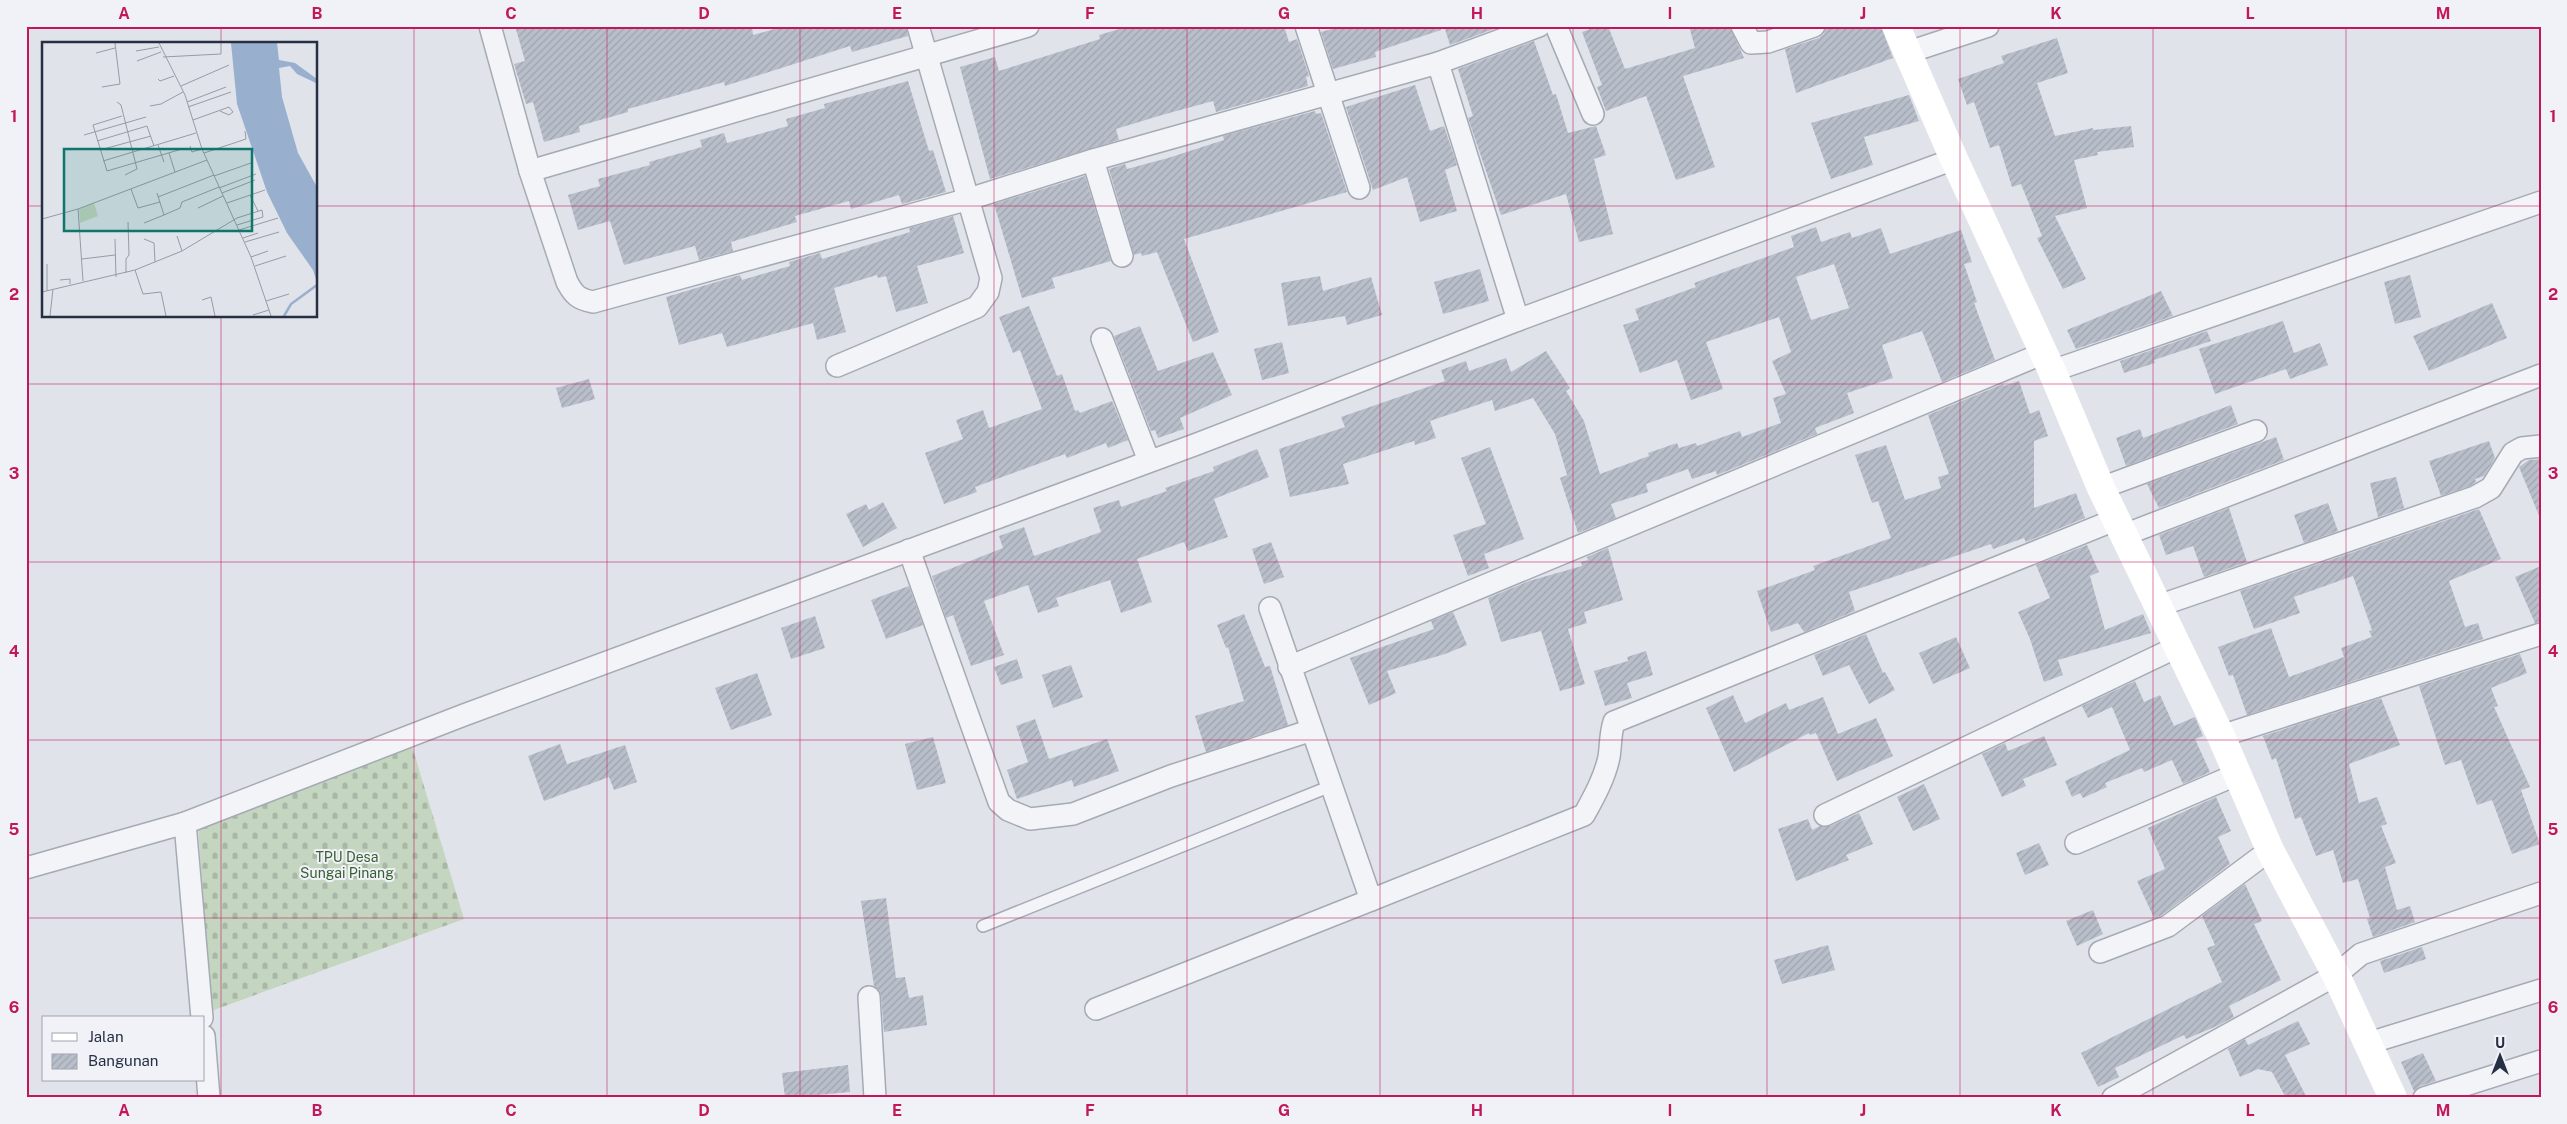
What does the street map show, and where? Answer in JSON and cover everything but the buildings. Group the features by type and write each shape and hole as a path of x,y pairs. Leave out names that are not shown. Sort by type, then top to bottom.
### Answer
{"main road":[{"path":"1896,26 1909,52 1954,159 2048,362 2100,488 2238,774 2270,850 2336,975 2393,1098"}],"street":[{"path":"490,26 530,171 566,282 573,295 581,300 593,302 969,199 1093,160 1438,63 1539,26"},
{"path":"837,366 977,307 984,301 991,286 991,278 969,199 918,26"},
{"path":"530,171 927,57 1028,26"},
{"path":"1306,26 1359,188"},
{"path":"1556,26 1593,114"},
{"path":"1742,26 1751,43 1768,42 1814,26"},
{"path":"1909,52 1988,26"},
{"path":"1438,63 1518,320"},
{"path":"26,868 185,823 464,715 1149,461 1518,320 1954,159"},
{"path":"1093,160 1122,256"},
{"path":"1289,667 2048,362 2541,202"},
{"path":"1102,339 1149,461"},
{"path":"1096,1009 1584,815 1596,794 1609,756 1609,739 1614,722 2120,527 2541,375"},
{"path":"2100,488 2256,431"},
{"path":"2158,606 2475,497 2491,488 2513,453 2522,448 2541,446"},
{"path":"909,550 999,802 1008,810 1030,819 1073,814 1171,776 1312,730"},
{"path":"1270,608 1371,900"},
{"path":"2220,736 2540,637"},
{"path":"1825,815 2178,647"},
{"path":"2076,843 2238,774"},
{"path":"185,823 202,1016"},
{"path":"2100,952 2168,926 2270,850"},
{"path":"2113,1098 2336,975 2361,954 2541,893"},
{"path":"2369,1043 2541,990"},
{"path":"869,997 874,1098"},
{"path":"205,1048 209,1098"},
{"path":"2424,1098 2541,1061"}],"lane":[{"path":"983,926 1331,786"}],"green space":[{"name":"TPU Desa Sungai Pinang","path":"411,743 464,919 211,1011 198,826"}]}
